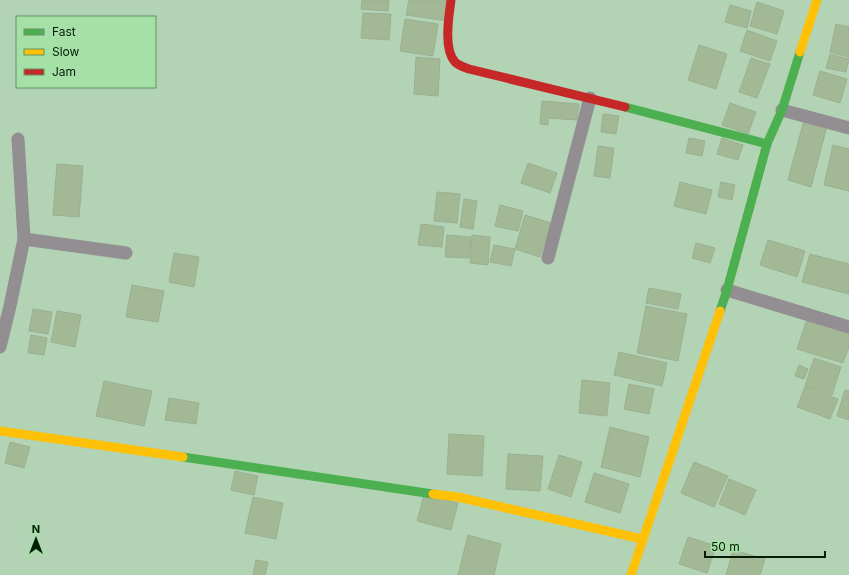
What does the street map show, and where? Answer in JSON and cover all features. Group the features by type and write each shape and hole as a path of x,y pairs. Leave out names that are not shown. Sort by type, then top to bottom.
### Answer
{"street":[{"path":"451,0 447,27 450,55 459,65 469,69 590,98 768,144"},
{"path":"631,575 727,290 768,144 782,110 817,0"},
{"path":"548,258 590,98"},
{"path":"782,110 849,128"},
{"path":"0,347 5,304 24,239 18,139"},
{"path":"24,239 126,253"},
{"path":"727,290 849,327"},
{"path":"0,431 400,490 458,497 642,539"}],"building":[{"path":"362,0 389,0 388,11 361,9"},
{"path":"409,0 451,0 448,21 406,15"},
{"path":"757,2 784,11 777,34 750,26"},
{"path":"730,5 751,11 747,28 725,22"},
{"path":"363,13 391,14 389,40 361,38"},
{"path":"405,19 438,24 433,56 400,51"},
{"path":"836,24 849,27 849,57 830,52"},
{"path":"747,30 777,41 770,61 740,51"},
{"path":"699,45 727,54 716,89 688,80"},
{"path":"830,54 849,59 846,72 826,68"},
{"path":"416,57 440,59 438,96 414,94"},
{"path":"751,58 770,64 757,98 739,92"},
{"path":"820,71 847,79 840,103 813,95"},
{"path":"542,101 579,104 577,120 548,118 548,125 540,124"},
{"path":"730,103 756,112 748,134 722,125"},
{"path":"603,114 619,116 616,134 601,132"},
{"path":"804,120 827,126 811,187 788,180"},
{"path":"689,138 705,141 702,156 686,153"},
{"path":"722,138 743,145 738,160 717,154"},
{"path":"833,145 849,149 849,191 824,185"},
{"path":"598,146 614,148 610,178 594,176"},
{"path":"528,163 557,173 550,193 521,183"},
{"path":"57,164 83,166 79,217 53,215"},
{"path":"680,182 712,190 706,214 674,206"},
{"path":"721,182 735,185 732,200 718,197"},
{"path":"437,192 460,194 457,223 434,221"},
{"path":"464,199 477,201 473,229 460,227"},
{"path":"500,205 523,211 518,231 495,226"},
{"path":"525,215 551,223 540,257 515,249"},
{"path":"421,224 444,227 442,247 418,245"},
{"path":"447,235 471,237 469,258 445,257"},
{"path":"472,235 490,237 488,265 470,263"},
{"path":"768,240 805,251 797,277 760,265"},
{"path":"696,243 715,248 710,263 692,258"},
{"path":"494,245 515,249 511,266 490,262"},
{"path":"174,253 199,257 194,287 169,282"},
{"path":"810,254 849,264 849,294 802,282"},
{"path":"132,285 164,291 158,322 126,317"},
{"path":"649,288 681,294 678,309 646,303"},
{"path":"646,306 687,314 678,361 637,353"},
{"path":"33,309 52,312 48,334 29,331"},
{"path":"57,311 81,315 75,347 51,342"},
{"path":"807,319 849,333 849,347 843,363 797,349"},
{"path":"31,335 47,338 44,355 28,353"},
{"path":"619,352 667,363 662,386 614,375"},
{"path":"814,358 841,367 832,395 805,386"},
{"path":"799,365 808,369 804,379 795,376"},
{"path":"582,380 610,383 607,416 579,413"},
{"path":"104,381 152,391 144,426 96,416"},
{"path":"629,384 654,389 649,414 624,409"},
{"path":"805,387 838,399 830,419 797,407"},
{"path":"845,390 849,391 849,420 837,416"},
{"path":"169,398 199,403 196,424 165,420"},
{"path":"610,427 649,437 640,477 601,467"},
{"path":"449,434 484,436 482,476 447,474"},
{"path":"10,442 30,447 24,468 5,463"},
{"path":"508,454 543,456 540,491 506,489"},
{"path":"559,455 582,462 571,497 548,489"},
{"path":"694,462 728,476 714,507 681,493"},
{"path":"235,471 258,476 254,495 231,490"},
{"path":"594,473 629,484 620,513 585,502"},
{"path":"729,479 756,490 745,515 719,504"},
{"path":"424,495 458,503 451,530 417,521"},
{"path":"253,497 283,503 276,539 245,533"},
{"path":"468,535 501,544 494,575 458,575"},
{"path":"688,537 716,546 707,573 679,564"},
{"path":"733,550 765,559 760,575 726,575"},
{"path":"256,560 268,562 265,575 253,575"}],"traffic: fast":[{"path":"720,311 767,144 782,110 800,52"},
{"path":"625,107 767,144"},
{"path":"183,457 433,494"}],"traffic: slow":[{"path":"800,52 817,0"},
{"path":"631,575 720,311"},
{"path":"0,431 183,457"},
{"path":"433,494 458,497 642,539"}],"traffic: jam":[{"path":"451,0 448,23 448,41 451,56 458,64 469,69 625,107"}]}
